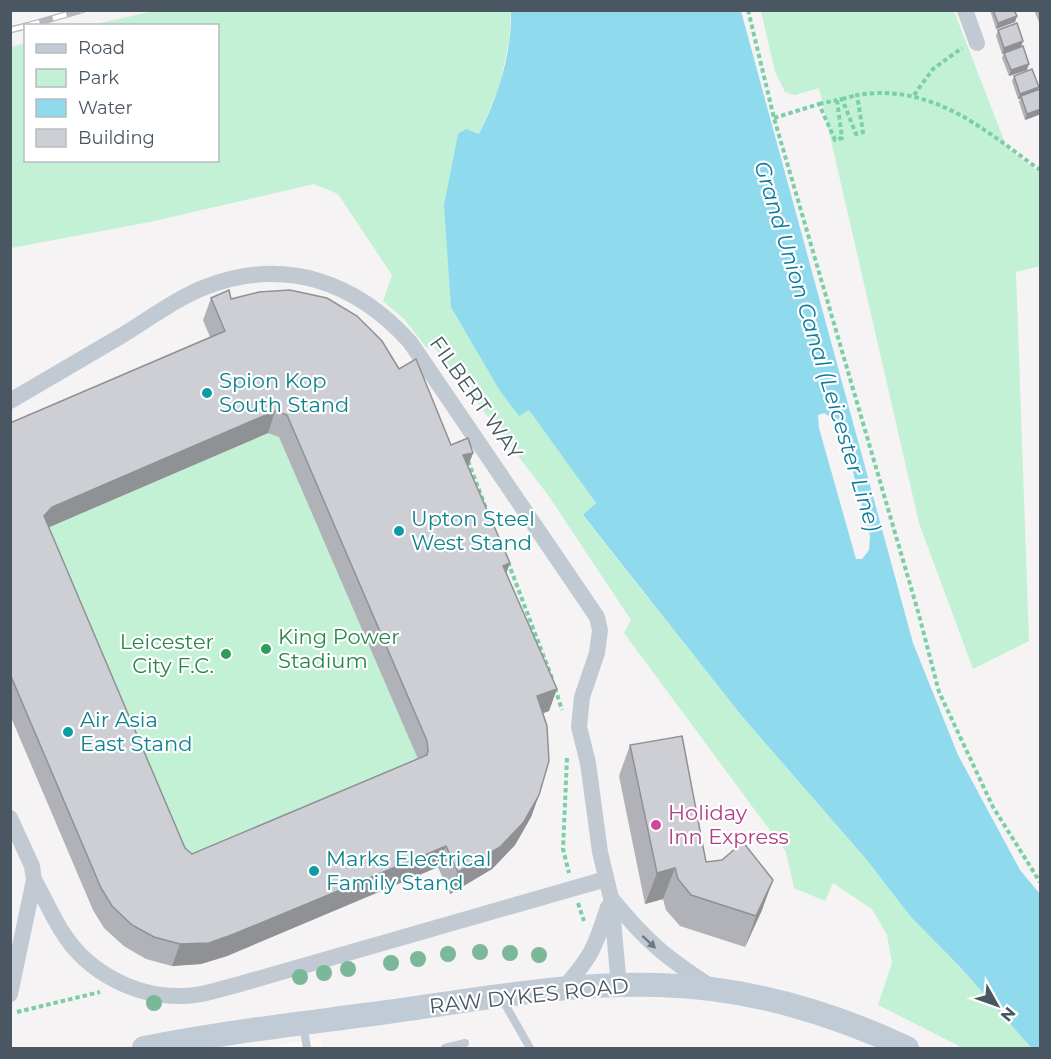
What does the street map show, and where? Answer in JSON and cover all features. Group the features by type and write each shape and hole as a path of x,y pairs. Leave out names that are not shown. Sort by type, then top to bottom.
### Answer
{"street":[{"path":"965,10 977,43"},
{"name":"FILBERT WAY","path":"10,401 206,287 225,281 269,274 310,278 353,294 374,308 410,342 597,617 600,630 597,653 580,704 579,727 588,763 611,898 619,986"},
{"path":"10,818 32,866 34,880 10,994"},
{"path":"34,880 64,936 103,974 148,993 177,996 208,993 573,886 606,879"},
{"path":"563,989 588,961 598,941 611,898"},
{"name":"FILBERT WAY","path":"611,898 643,937 665,957 715,989"},
{"name":"RAW DYKES ROAD","path":"144,1048 500,996 563,989 657,985 715,989 786,1004 907,1048"}],"lane":[{"path":"500,996 530,1048"},
{"path":"303,1023 308,1048"},
{"path":"446,1048 465,1043"}],"path":[{"path":"748,10 774,118 919,615 939,692 993,807 1041,882"},
{"path":"914,95 922,82 947,58 977,43"},
{"path":"774,118 857,95 887,92 914,95 949,108 970,120 1041,170"},
{"path":"839,100 856,134 862,132 857,95"},
{"path":"819,104 835,140 842,138 839,100"},
{"path":"466,456 492,521"},
{"path":"504,554 547,663 565,719"},
{"path":"567,754 563,849 590,938 598,941"},
{"path":"10,1014 125,985"}],"shaded area":[{"path":"320,1038 323,1048 259,1048"}],"green space":[{"path":"159,10 511,11 509,41 500,84 479,135 447,248 450,273 485,362 500,391 519,415 529,409 596,503 583,516 741,715 866,859 911,917 961,968 1033,1048 963,1048 878,1005 892,963 887,935 872,909 833,883 825,901 794,888 786,852 624,633 631,620 548,495 432,344 427,348 404,319 383,301 392,275 338,194 314,184 150,222 11,248 11,47 24,43 24,162 219,162 219,24 96,24"},
{"path":"761,11 954,11 1007,148 1040,173 1040,266 1016,272 1029,641 973,669 919,523 819,88 795,95 785,92 775,72"},
{"name":"King Power Stadium","path":"221,312 496,588 549,711 530,718 541,783 531,817 515,845 492,869 450,894 438,867 227,956 187,964 168,963 151,960 134,953 105,928 93,910 11,714 10,441 217,352 203,320"}],"water":[{"name":"Grand Union Canal (Leicester Line)","path":"511,11 741,11 913,643 958,755 1020,870 1040,894 1040,1048 1033,1048 1029,1045 961,968 911,917 866,859 741,715 583,515 596,503 529,410 519,416 500,391 451,307 444,205 458,134 466,129 479,134 502,74 511,27","holes":["824,413 840,423 870,536 869,550 862,559 856,559 819,428 818,415"]}],"building":[{"path":"993,10 1014,10 1017,16 998,23"},
{"path":"1017,23 1023,41 1004,48 998,30"},
{"path":"1023,46 1029,64 1011,70 1004,53"},
{"path":"1032,69 1039,87 1020,94 1014,76"},
{"path":"1040,89 1041,109 1027,114 1021,96"},
{"path":"229,290 231,299 259,292 290,290 327,298 357,316 382,341 399,369 416,359 451,445 468,438 473,453 463,455 510,563 503,566 557,689 537,696 547,726 549,761 539,795 523,823 500,847 458,872 446,846 234,934 209,943 180,944 154,937 132,925 112,906 101,888 10,674 10,423 225,331 211,298","holes":["275,411 287,415 427,741 428,751 427,755 192,854 185,848 44,516 52,507"]},
{"path":"682,736 706,862 722,860 743,842 773,880 756,916 691,895 678,879 675,868 657,873 630,745"}],"railway":[{"path":"33,24 82,10"},
{"path":"10,30 24,26"}],"place":[{"name":"Spion Kop South Stand","path":"207,393"},
{"name":"Upton Steel West Stand","path":"399,531"},
{"name":"King Power Stadium","path":"266,649"},
{"name":"Leicester City F.C.","path":"226,654"},
{"name":"Air Asia East Stand","path":"68,732"},
{"name":"Holiday Inn Express","path":"656,825"},
{"name":"Marks Electrical Family Stand","path":"314,871"}]}
